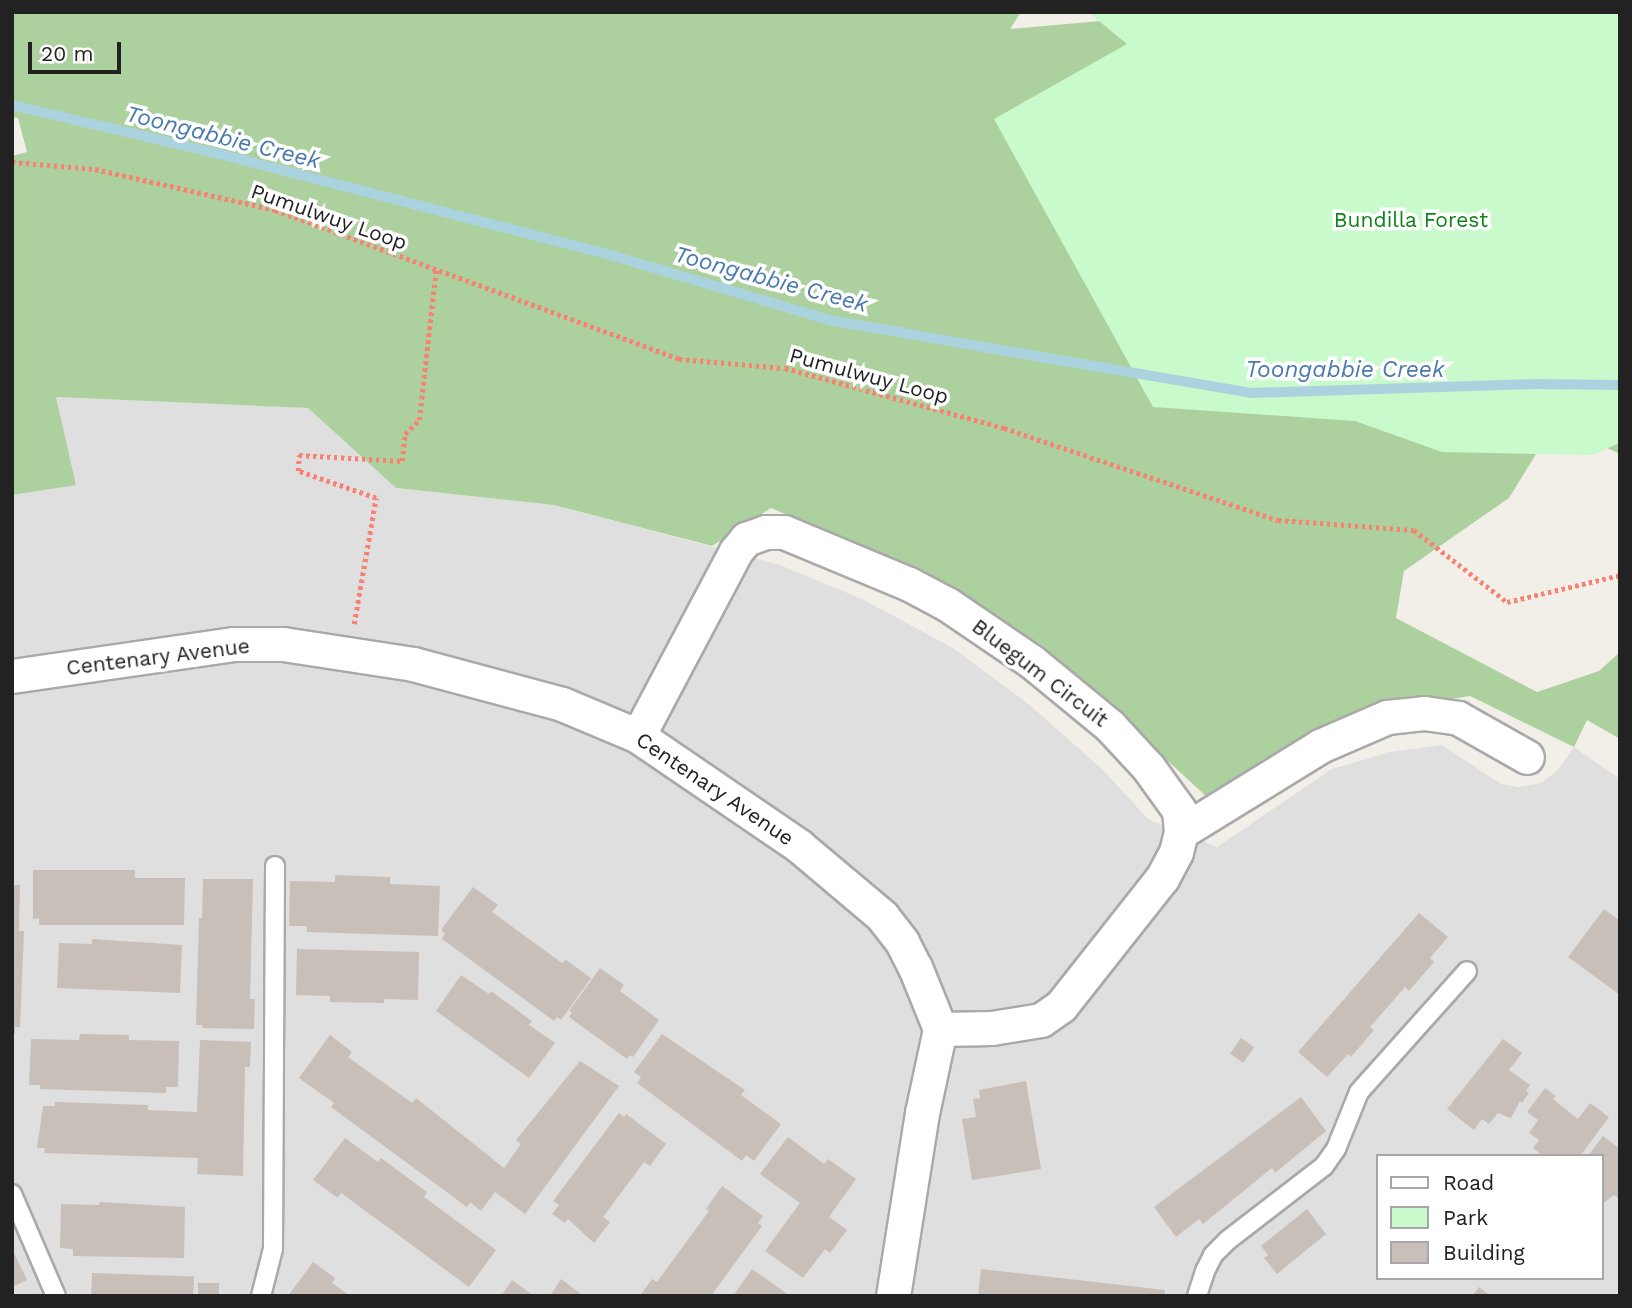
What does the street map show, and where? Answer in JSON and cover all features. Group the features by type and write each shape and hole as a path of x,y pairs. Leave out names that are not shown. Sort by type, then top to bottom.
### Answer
{"street":[{"name":"Bluegum Circuit","path":"638,736 736,551 746,539 765,532 784,532 909,584 947,604 1031,661 1110,726 1148,767 1179,810 1181,832"},
{"name":"Centenary Avenue","path":"12,676 233,644 284,644 349,652 475,678 562,704 638,736 799,846 882,916 915,967 940,1029"},
{"path":"893,1296 922,1113 940,1029 992,1028 1041,1020 1061,1006 1162,878 1176,852 1181,832 1320,746 1387,718 1424,713 1458,718 1527,757"}],"lane":[{"path":"261,1296 273,1249 275,866"},
{"path":"1198,1296 1205,1271 1220,1248 1324,1166 1336,1149 1359,1092 1467,971"},
{"path":"12,1194 56,1296"}],"path":[{"name":"Pumulwuy Loop","path":"12,162 95,169 275,210 679,359 785,369 1004,428 1278,520 1413,530 1507,602 1620,575"},
{"path":"349,652 376,498 298,471 299,455 402,461 405,434 419,420 436,270"}],"shaded area":[{"path":"55,397 309,408 396,488 554,505 780,565 862,599 953,648 1031,706 1103,770 1148,819 1217,847 1332,769 1390,752 1442,745 1501,784 1519,787 1541,783 1558,770 1574,747 1620,779 1620,1296 12,1296 12,495 76,484"}],"green space":[{"path":"12,12 1021,12 1010,29 1123,19 1620,12 1620,454 1555,423 1509,498 1404,571 1396,618 1537,692 1599,671 1620,652 1620,739 1587,720 1574,747 1470,696 1345,716 1208,798 1042,645 897,561 771,508 712,546 554,505 396,488 308,408 56,397 76,485 12,495 12,156 27,152 18,118 12,117"},
{"name":"Bundilla Forest","path":"1088,12 1620,12 1620,443 1592,455 1442,452 1355,421 1153,407 994,119 1127,44"}],"building":[{"path":"33,870 135,870 135,878 185,878 184,925 39,925 39,918 33,919"},
{"path":"335,875 390,877 390,884 440,886 438,936 307,932 307,926 289,926 290,881 335,882"},
{"path":"203,879 253,879 250,999 255,999 254,1029 203,1028 202,1025 196,1025 199,918 202,918"},
{"path":"12,885 20,885 19,931 24,931 20,1027 15,1027 15,1034 12,1034"},
{"path":"473,887 498,905 492,912 562,963 566,960 591,978 561,1020 557,1017 554,1021 442,939 445,933 441,930"},
{"path":"1604,909 1620,921 1620,995 1568,957"},
{"path":"1419,913 1448,937 1430,958 1434,962 1409,991 1405,987 1370,1027 1374,1030 1351,1057 1348,1054 1327,1077 1298,1052"},
{"path":"92,939 182,945 180,993 57,988 59,943 92,944"},
{"path":"297,949 419,952 418,1000 384,999 384,1003 330,1002 330,996 296,995"},
{"path":"600,968 624,985 620,991 659,1020 633,1057 630,1055 627,1059 569,1017 572,1013 569,1011"},
{"path":"461,975 489,994 491,991 532,1021 529,1025 555,1043 529,1078 436,1011"},
{"path":"80,1034 129,1035 129,1040 179,1041 178,1087 166,1087 166,1093 40,1089 40,1085 29,1085 31,1039 79,1040"},
{"path":"662,1034 745,1090 741,1095 781,1124 754,1161 746,1155 742,1161 637,1083 641,1077 634,1072"},
{"path":"330,1035 352,1052 348,1057 412,1103 416,1098 504,1168 521,1144 516,1140 580,1061 619,1086 525,1214 495,1192 481,1211 470,1202 467,1207 331,1107 334,1103 299,1078"},
{"path":"1241,1038 1254,1047 1243,1063 1230,1054"},
{"path":"1503,1039 1522,1053 1509,1070 1530,1085 1526,1091 1529,1093 1522,1103 1520,1101 1511,1118 1498,1113 1489,1124 1482,1119 1474,1130 1447,1109"},
{"path":"200,1040 251,1042 250,1067 245,1067 243,1176 197,1174 198,1158 44,1153 45,1148 37,1148 43,1106 55,1106 55,1102 148,1105 148,1110 197,1112"},
{"path":"1026,1081 1041,1169 972,1180 962,1119 976,1117 973,1099 980,1098 979,1090"},
{"path":"1545,1088 1556,1096 1553,1099 1578,1119 1590,1103 1609,1117 1581,1154 1540,1154 1533,1148 1539,1140 1529,1133 1538,1120 1527,1112"},
{"path":"1301,1097 1326,1131 1275,1173 1272,1168 1203,1224 1199,1219 1176,1237 1154,1207"},
{"path":"619,1113 624,1117 626,1114 666,1144 650,1166 644,1162 603,1217 610,1222 594,1243 568,1219 565,1223 552,1214 559,1205 553,1201"},
{"path":"1603,1136 1620,1149 1620,1199 1614,1195 1604,1202 1604,1154 1590,1154"},
{"path":"788,1137 824,1164 828,1159 856,1179 829,1217 847,1230 830,1253 825,1249 803,1278 765,1251 800,1203 760,1174"},
{"path":"345,1138 378,1162 381,1158 427,1192 424,1197 496,1250 469,1287 341,1193 338,1198 313,1180"},
{"path":"722,1186 763,1216 758,1223 762,1226 711,1296 640,1296 652,1279 657,1282 709,1211 706,1209"},
{"path":"100,1202 185,1207 184,1258 73,1256 73,1249 60,1248 61,1204 99,1205"},
{"path":"1307,1209 1326,1234 1277,1274 1264,1258 1268,1255 1261,1246"},
{"path":"12,1249 27,1280 12,1287"},
{"path":"313,1262 335,1278 332,1283 350,1296 288,1296"},
{"path":"752,1269 790,1296 733,1296"},
{"path":"981,1269 1165,1290 1164,1296 978,1296"},
{"path":"92,1273 194,1277 193,1296 91,1296"},
{"path":"561,1279 584,1296 550,1296"},
{"path":"512,1280 534,1296 501,1296"},
{"path":"198,1283 219,1283 219,1296 198,1296"},
{"path":"1479,1287 1491,1296 1472,1296"}],"waterway":[{"name":"Toongabbie Creek","path":"12,105 220,154 600,252 829,320 1047,358 1251,393 1536,384 1620,385"}]}
